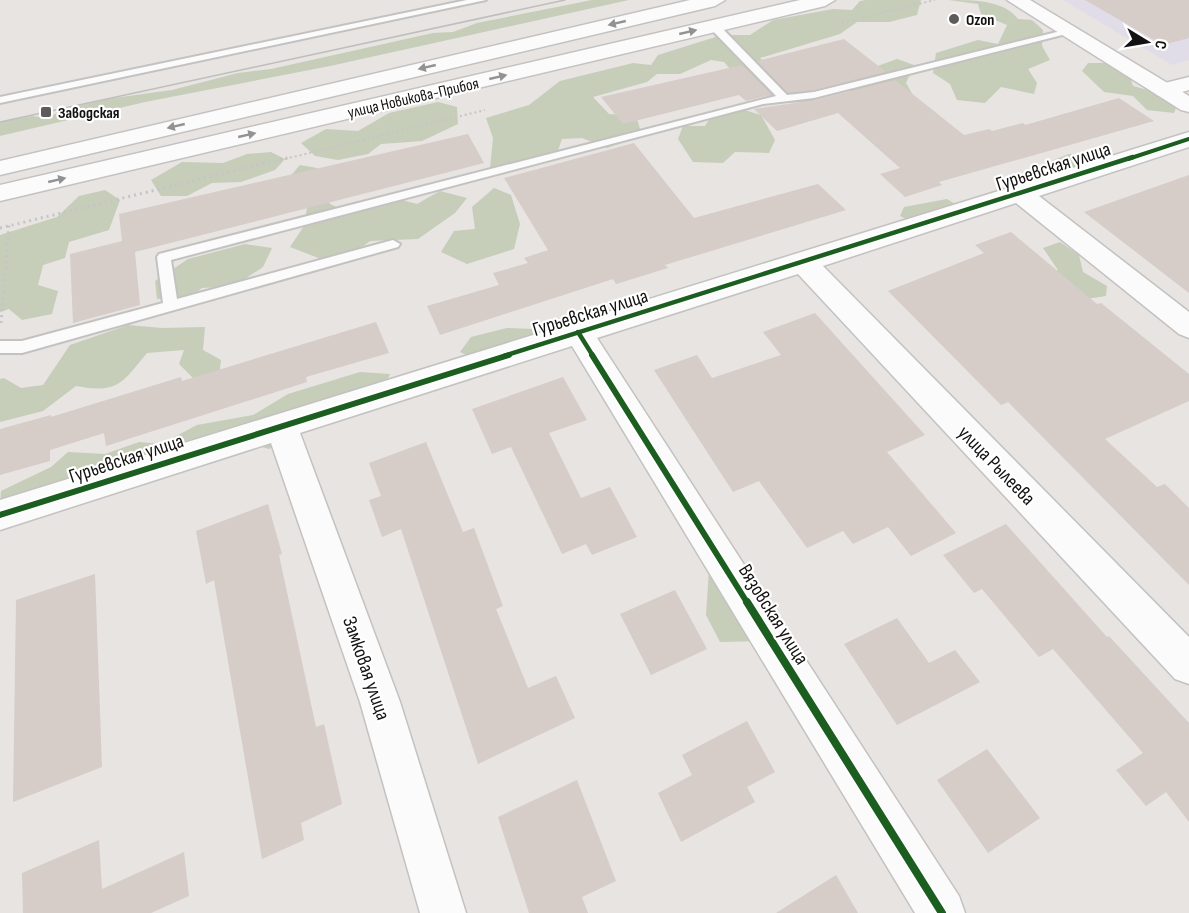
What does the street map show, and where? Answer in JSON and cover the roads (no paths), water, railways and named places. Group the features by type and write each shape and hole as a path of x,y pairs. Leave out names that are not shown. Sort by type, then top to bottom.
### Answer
{"street":[{"name":"улица Новикова-Прибоя","path":"0,168 715,0"},
{"name":"улица Новикова-Прибоя","path":"0,193 825,0"},
{"path":"1017,0 1189,105"},
{"path":"1165,90 1189,83"},
{"name":"Гурьевская улица","path":"0,515 578,332 805,264 1189,139"},
{"path":"1020,194 1189,327"},
{"name":"улица Рылеева","path":"805,264 1189,665"},
{"name":"Вязовская улица","path":"578,332 942,913"},
{"name":"Замковая улица","path":"281,426 380,702 442,913"}],"lane":[{"path":"0,100 481,0"},
{"path":"714,26 785,99"},
{"path":"171,306 164,257 764,101 814,95 1069,32"},
{"path":"0,347 22,347 393,244"}],"tram line":[{"path":"0,122 565,0"}],"place":[{"name":"Ozon","path":"954,19"},
{"name":"Заводская","path":"46,112"}]}
